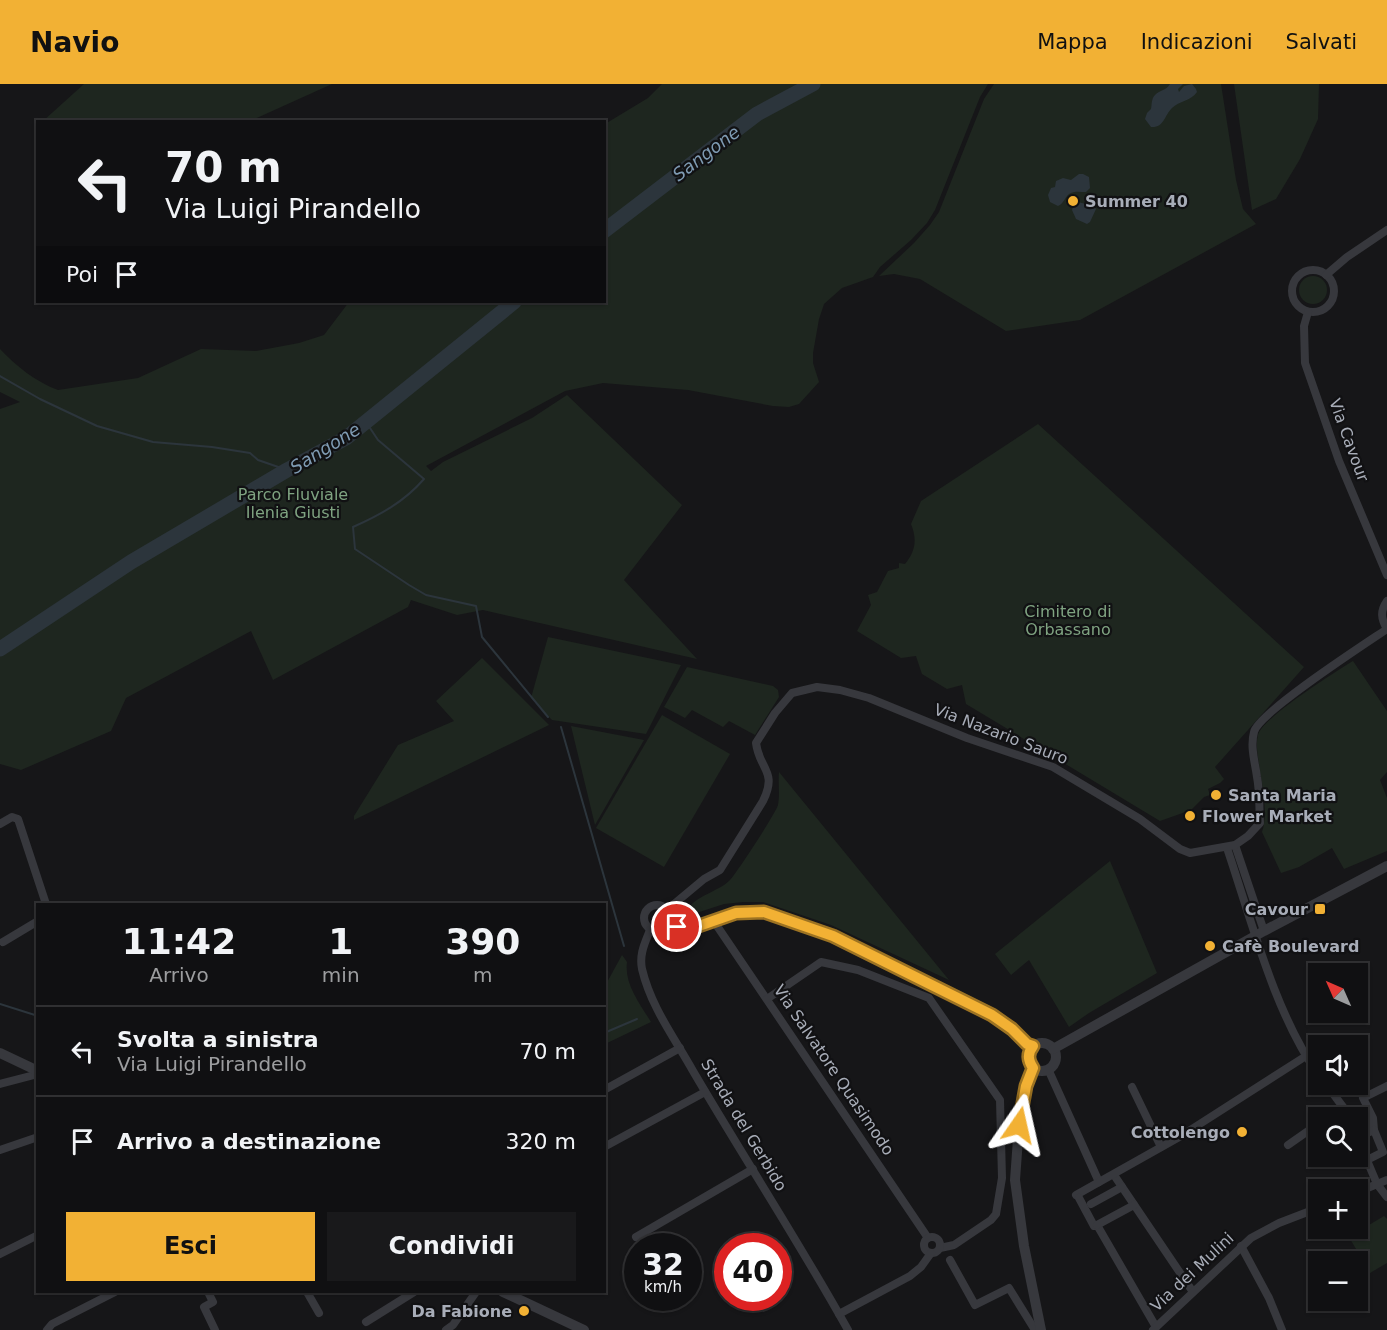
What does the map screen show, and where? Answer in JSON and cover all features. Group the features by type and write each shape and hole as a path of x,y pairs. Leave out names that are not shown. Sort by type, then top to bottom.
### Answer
{"street":[{"path":"1326,275 1347,257 1387,230"},
{"path":"1307,271 1326,275 1333,287 1332,300 1322,310 1308,312 1302,309 1293,298 1293,285 1301,274 1307,271"},
{"name":"Via Cavour","path":"1308,312 1304,326 1305,363 1339,461 1387,575"},
{"path":"1231,847 1248,836 1260,823 1258,779 1252,750 1254,729 1268,714 1312,680 1387,629 1382,610 1387,601"},
{"name":"Via Nazario Sauro","path":"668,909 704,879 720,870 768,791 770,781 756,742 775,713 792,693 817,687 840,690 869,698 967,738 1053,767 1140,819 1180,849 1190,853 1231,847"},
{"path":"0,824 12,817 18,819 46,903"},
{"path":"1231,847 1256,908 1260,933"},
{"path":"1231,847 1260,933 1275,989 1308,1059"},
{"path":"1053,1049 1260,933 1387,866"},
{"path":"657,904 668,909 671,917 669,924 661,931 650,930 644,920 647,909 657,904"},
{"path":"1256,908 1270,911 1304,909"},
{"path":"669,924 693,928 742,912 764,912 833,936 992,1015 1012,1029 1027,1044 1049,1045 1053,1049 1055,1059 1048,1069 1033,1068 1028,1059 1033,1046"},
{"name":"Via Salvatore Quasimodo","path":"713,920 928,1238"},
{"path":"3,942 36,922"},
{"name":"Strada del Gerbido","path":"650,930 641,950 642,968 659,1014 848,1330"},
{"path":"767,999 820,962 858,970 932,1000 1001,1104 1002,1178 996,1214 991,1220 954,1245 930,1253 921,1267 910,1276 839,1314"},
{"path":"606,1089 680,1048"},
{"path":"0,1053 36,1071"},
{"path":"1134,1205 1094,1226 1078,1196 1181,1136 1306,1056"},
{"path":"1033,1068 1026,1086 1019,1125 1015,1180 1024,1246 1041,1330"},
{"path":"1048,1069 1100,1182"},
{"path":"0,1084 36,1073"},
{"path":"1368,1160 1386,1152 1374,1130 1373,1118 1363,1098 1387,1086"},
{"path":"1132,1087 1161,1148"},
{"path":"606,1147 705,1092"},
{"path":"1334,1095 1343,1107"},
{"path":"1368,1133 1374,1130"},
{"path":"1288,1144 1308,1131"},
{"path":"0,1150 36,1138"},
{"path":"1368,1162 1377,1184 1387,1197"},
{"path":"643,1233 753,1169"},
{"path":"1114,1175 1193,1292"},
{"path":"1368,1188 1387,1180"},
{"path":"1091,1204 1122,1187"},
{"name":"Via dei Mulini","path":"1155,1328 1241,1246 1266,1230 1308,1212"},
{"path":"1098,1225 1155,1328"},
{"path":"0,1254 36,1236"},
{"name":"Via Salvatore Quasimodo","path":"928,1238 938,1239 940,1248"},
{"name":"Via Salvatore Quasimodo","path":"928,1238 924,1245 930,1253"},
{"path":"1241,1246 1269,1298 1282,1330"},
{"path":"950,1260 975,1305 1009,1288 1035,1330"},
{"path":"46,1330 52,1324 113,1293"},
{"path":"208,1293 213,1302 204,1307 215,1330"},
{"path":"308,1293 319,1313"},
{"path":"366,1322 412,1293"},
{"path":"451,1328 475,1293"},
{"path":"505,1293 585,1330"}],"green space":[{"path":"84,84 332,84 252,120 44,120"},
{"name":"Parco Fluviale Ilenia Giusti","path":"662,84 988,84 980,97 935,210 927,223 880,267 873,277 842,288 824,304 813,353 813,363 819,382 799,404 789,407 773,406 688,390 603,383 565,391 426,466 431,471 443,462 532,418 567,395 682,505 624,580 697,659 483,610 457,615 411,600 408,607 273,680 251,631 126,698 111,731 21,770 0,764 0,409 20,402 0,392 0,349 27,373 58,390 138,378 201,349 256,351 299,343 324,335 348,303 606,303 606,123 648,98"},
{"path":"994,84 1221,84 1236,180 1243,209 1256,224 1080,320 1006,331 920,279 894,274 879,276 914,243 939,212 984,99"},
{"path":"1234,84 1319,84 1318,119 1300,159 1276,199 1252,210"},
{"path":"1313,276 1323,280 1327,290 1323,300 1313,304 1303,300 1299,290 1303,280"},
{"name":"Cimitero di Orbassano","path":"1038,424 1304,667 1215,767 1224,779 1208,789 1210,795 1204,797 1191,810 1160,821 966,704 962,685 947,689 922,674 916,656 901,658 857,631 871,605 868,595 877,592 888,571 899,568 899,563 905,564 913,550 915,540 911,524 921,501"},
{"path":"548,637 681,665 646,734 552,720 531,698"},
{"path":"482,658 549,725 354,820 354,816 398,745 454,721 436,701"},
{"path":"1353,661 1387,711 1387,772 1380,780 1387,798 1387,851 1344,869 1332,848 1299,867 1281,873 1262,832 1265,810 1257,749 1258,735 1262,727 1285,707"},
{"path":"687,667 773,686 778,690 779,697 755,735 729,721 723,727 692,710 685,718 664,707"},
{"path":"662,715 730,754 664,867 596,828"},
{"path":"571,726 644,740 595,825"},
{"path":"779,772 949,980 831,925 763,902 724,904 684,917 687,910 698,899 730,880 748,855 778,805"},
{"path":"1110,861 1157,973 1069,1027 1029,960 1011,975 995,954"},
{"path":"622,955 627,962 630,986 651,1022 606,1044 606,984"},
{"path":"1384,1216 1387,1219 1387,1263 1370,1273 1368,1251 1357,1251 1350,1239 1368,1239 1368,1226"}],"shaded area":[{"path":"1170,84 1183,84 1178,89 1179,92 1184,86 1192,84 1197,92 1172,108 1159,126 1151,127 1145,119 1151,109 1153,98"},
{"path":"1079,174 1089,177 1090,188 1086,192 1067,195 1058,206 1050,202 1048,195 1051,188 1055,187 1056,181 1063,178 1071,180"},
{"path":"1078,202 1096,209 1087,224 1076,219 1072,210 1074,204"}],"waterway":[{"name":"Sangone","path":"606,229 757,114 813,84"},
{"name":"Sangone","path":"0,649 131,562 346,438 513,303"},
{"path":"0,376 40,399 97,426 153,442 250,453 258,460 287,470"},
{"path":"366,422 378,440 424,479 408,495 391,507 353,527 355,549 426,595 476,606 482,637 548,717"},
{"path":"561,727 624,946"},
{"path":"0,1004 36,1015"},
{"path":"606,1032 637,1019"}],"place":[{"name":"Summer 40","path":"1073,201"},
{"name":"Santa Maria","path":"1216,795"},
{"name":"Flower Market","path":"1190,816"},
{"name":"Cavour","path":"1320,909"},
{"name":"Cafè Boulevard","path":"1210,946"},
{"name":"Cottolengo","path":"1242,1132"},
{"name":"Da Fabione","path":"524,1311"}],"route":[{"path":"677,927 693,928 724,916 749,911 783,917 833,936 992,1015 1012,1029 1027,1044 1033,1046 1028,1059 1033,1068 1026,1086 1019,1125"}]}
